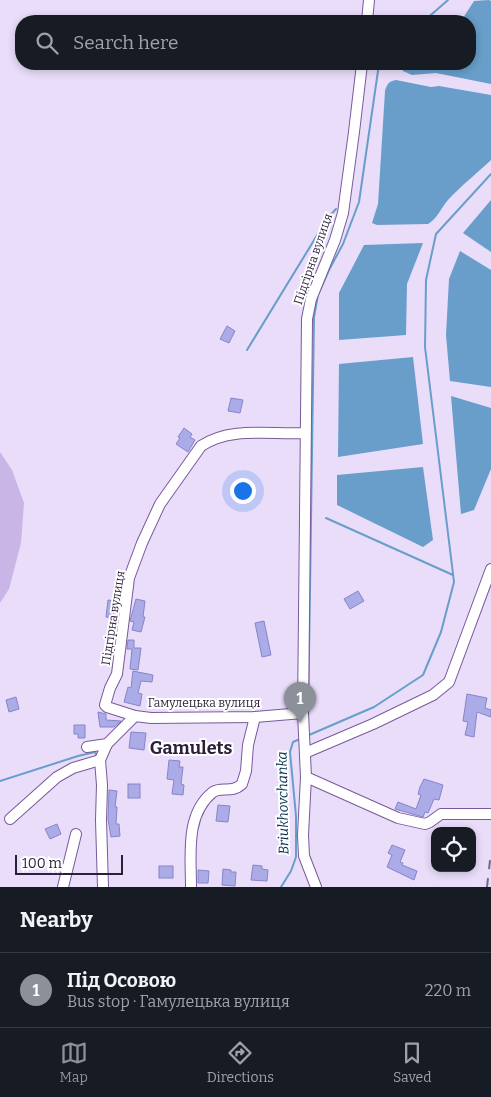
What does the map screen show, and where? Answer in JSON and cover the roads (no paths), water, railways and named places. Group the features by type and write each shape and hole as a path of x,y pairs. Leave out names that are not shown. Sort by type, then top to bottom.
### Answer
{"street":[{"path":"368,15 369,0"},
{"name":"Підгірна вулиця","path":"316,887 304,856 303,835 306,777 303,713 306,319 311,299 335,240 343,213 361,70"},
{"name":"Підгірна вулиця","path":"134,716 105,705 117,674 130,578 142,543 160,504 200,446 209,440 242,433 305,433"},
{"path":"305,749 373,724 433,695 449,682 491,569"},
{"name":"Гамулецька вулиця","path":"107,744 134,716 151,718 255,717 303,713"},
{"path":"190,887 190,849 193,824 202,803 214,791 232,790 242,784 246,772 248,745 255,717"},
{"path":"87,747 107,744"},
{"path":"103,887 100,760 107,744"},
{"path":"10,819 57,777 73,768 100,760"},
{"path":"306,777 398,818 424,824 442,814 490,814"},
{"path":"63,887 76,834"}],"water":[{"path":"474,1 491,1 491,84 436,73 412,75 403,71 476,70 476,15 465,15"},
{"path":"396,80 491,95 491,160 453,195 428,224 377,225 372,223 378,204 385,91 389,83"},
{"path":"491,200 491,252 463,233"},
{"path":"423,243 407,284 406,335 339,340 339,293 364,245"},
{"path":"460,251 491,270 491,387 450,381 446,335 449,279"},
{"path":"413,357 423,444 338,457 339,364"},
{"path":"451,396 491,408 491,469 474,510 461,514"},
{"path":"423,467 433,540 423,547 337,505 337,475"}],"waterway":[{"path":"431,15 448,0"},
{"path":"308,723 314,317 318,295 343,244 359,202 378,70"},
{"path":"309,735 374,707 423,675 441,632 454,582 425,347 426,280 436,234 491,174"},
{"path":"247,350 327,219 336,209"},
{"path":"326,518 453,575"},
{"name":"Briukhovchanka","path":"281,887 291,871 296,857 296,816 290,752 293,742 300,739"},
{"path":"0,781 78,756 95,752 97,756"}],"railway":[{"path":"487,887 491,852"}],"place":[{"name":"Під Осовою","path":"300,723"}],"district":[{"name":"Gamulets","path":"191,748"}]}
